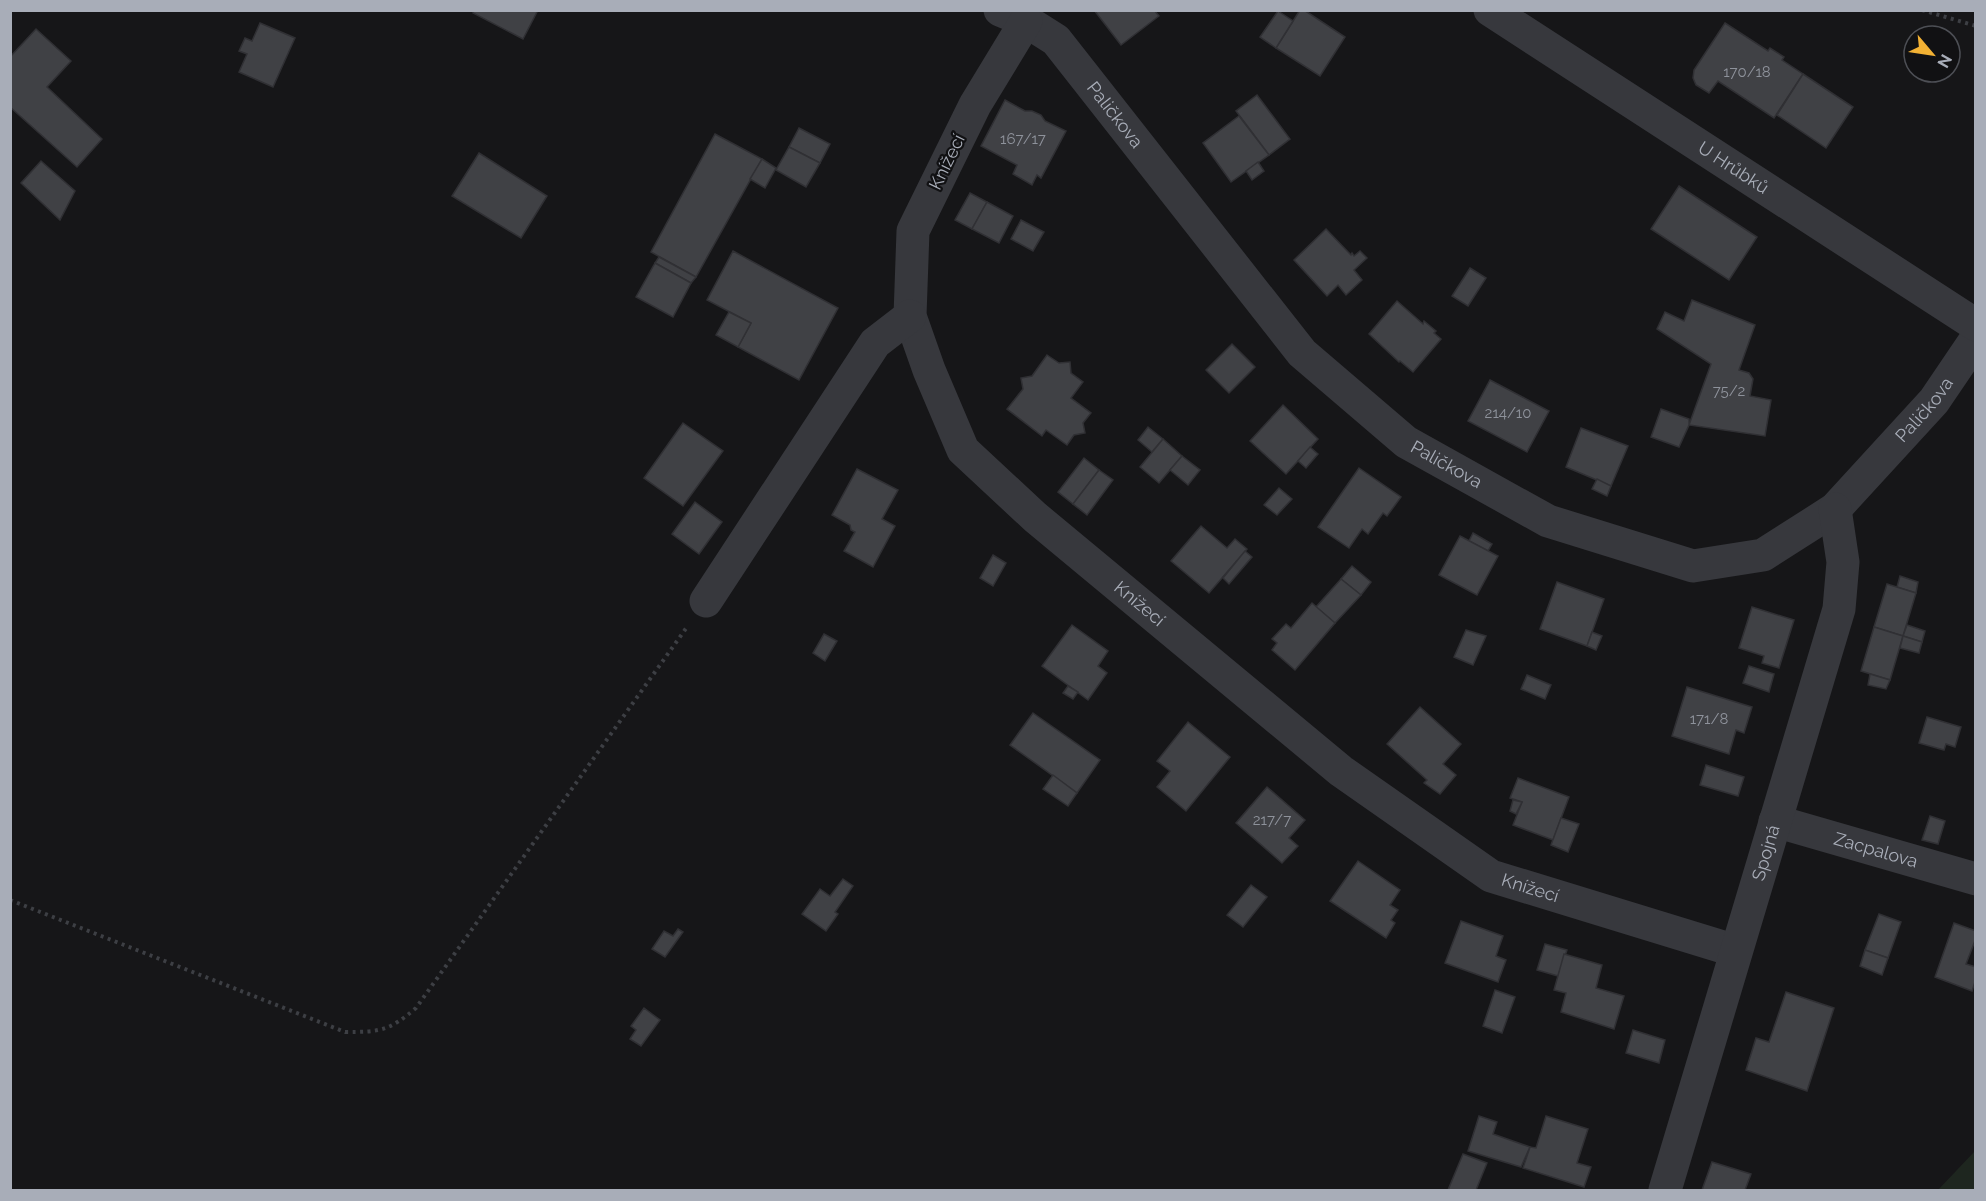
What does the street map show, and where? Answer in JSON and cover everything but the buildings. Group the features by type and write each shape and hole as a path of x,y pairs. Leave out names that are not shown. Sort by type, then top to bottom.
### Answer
{"street":[{"name":"U Hrůbků","path":"1490,10 1976,325"},
{"name":"Knížecí","path":"1013,16 975,105 913,231 910,316 929,370 963,450 1035,517 1341,771 1491,876 1736,951"},
{"name":"Paličkova","path":"1013,16 1056,40 1302,352 1406,442 1548,520 1693,566 1763,555 1835,509 1934,401 1976,339"},
{"path":"706,601 875,343 910,316"},
{"name":"Spojná","path":"1665,1191 1839,609 1843,562 1835,509"},
{"name":"Zacpalova","path":"1775,821 1976,879"}],"path":[{"path":"1922,10 1976,26"},
{"path":"10,900 345,1032 374,1032 398,1023 416,1008 706,601"}],"shaded area":[{"path":"1975,1151 1975,1190 1938,1190"}]}
